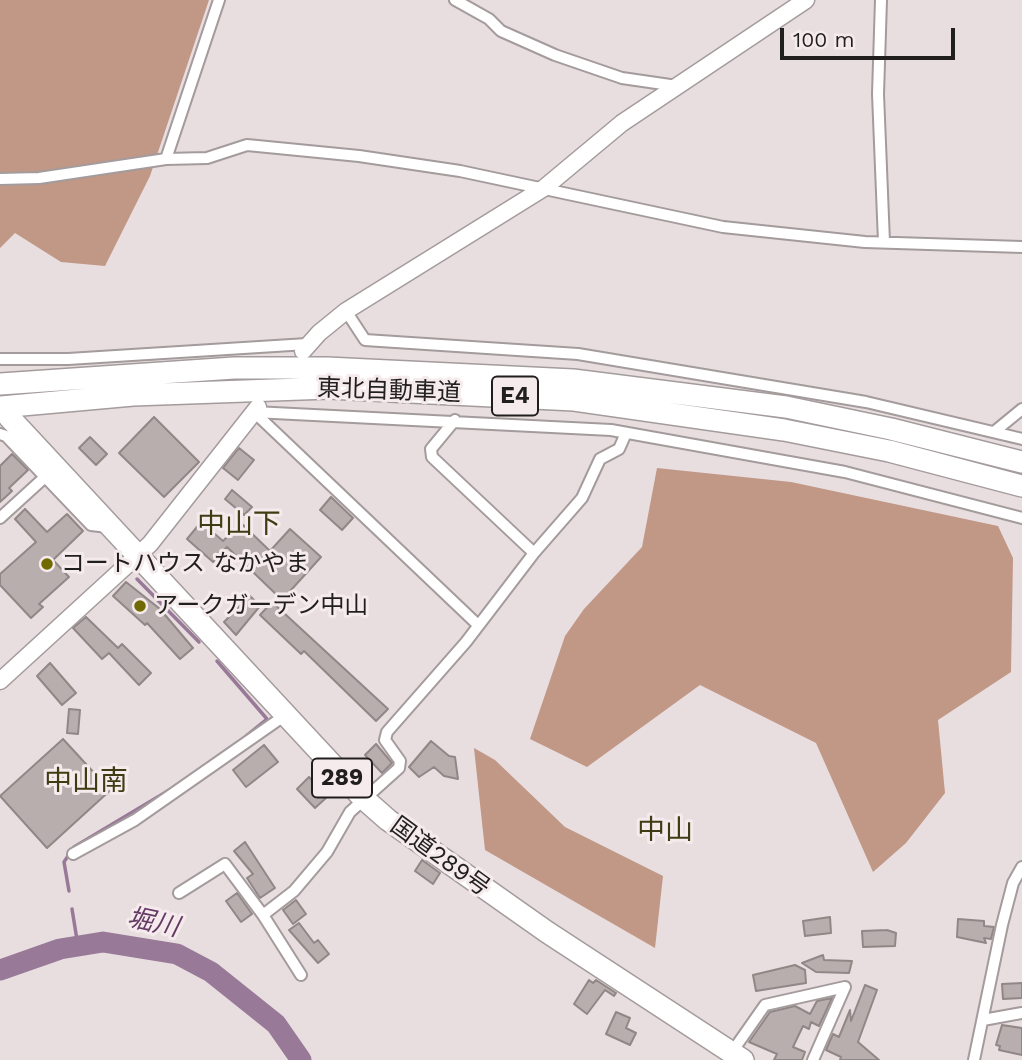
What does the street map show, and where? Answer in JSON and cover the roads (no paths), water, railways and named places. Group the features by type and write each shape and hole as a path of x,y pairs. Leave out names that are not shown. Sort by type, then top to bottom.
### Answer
{"highway":[{"name":"東北自動車道","path":"0,384 234,368 327,368 573,380 786,407 891,429 1022,462"},
{"name":"東北自動車道","path":"3,419 133,395 329,388 574,400 784,429 889,451 1022,486"},
{"name":"国道289号","path":"3,419 137,557 284,716 363,798 388,820 547,932 738,1056"}],"street":[{"path":"166,159 219,0"},
{"path":"459,0 501,30 555,55 622,78 677,86"},
{"path":"0,359 68,359 305,347 346,311 544,188 621,123 806,0"},
{"path":"881,0 878,82 884,242"},
{"path":"0,179 39,178 166,159 207,158 247,145 359,156 544,188 723,228 884,242 1022,247"},
{"path":"346,311 365,340 578,354 866,402 1022,439"},
{"path":"994,432 1022,409"},
{"path":"256,410 565,425 626,433 845,472 1022,518"},
{"path":"0,681 137,557 256,410"},
{"path":"256,410 478,625"},
{"path":"3,419 6,436 91,525 108,527"},
{"path":"455,421 431,449 432,457 534,553"},
{"path":"263,915 294,891 327,852 350,812 363,798 400,768 400,761 385,740 387,732 467,642 534,553 582,498 600,459 619,449 626,433"},
{"path":"0,518 45,477"},
{"path":"73,854 135,820 284,716"},
{"path":"179,893 225,864 263,915 301,975"},
{"path":"974,1060 1002,925 1013,883 1022,867"},
{"path":"738,1056 765,1005 845,987 813,1060"},
{"path":"983,1020 1022,1013"}],"waterway":[{"path":"137,579 199,642"},
{"path":"217,661 267,719 246,736"},
{"path":"69,891 64,862 74,847 171,789"},
{"path":"72,909 78,946"},
{"name":"堀川","path":"0,970 60,949 103,942 177,954 211,972 276,1024 301,1060"}],"place":[{"name":"コートハウス なかやま","path":"47,564"},
{"name":"アークガーデン中山","path":"140,606"}],"district":[{"name":"中山下","path":"239,525"},
{"name":"中山南","path":"86,782"},
{"name":"中山","path":"665,831"}]}
